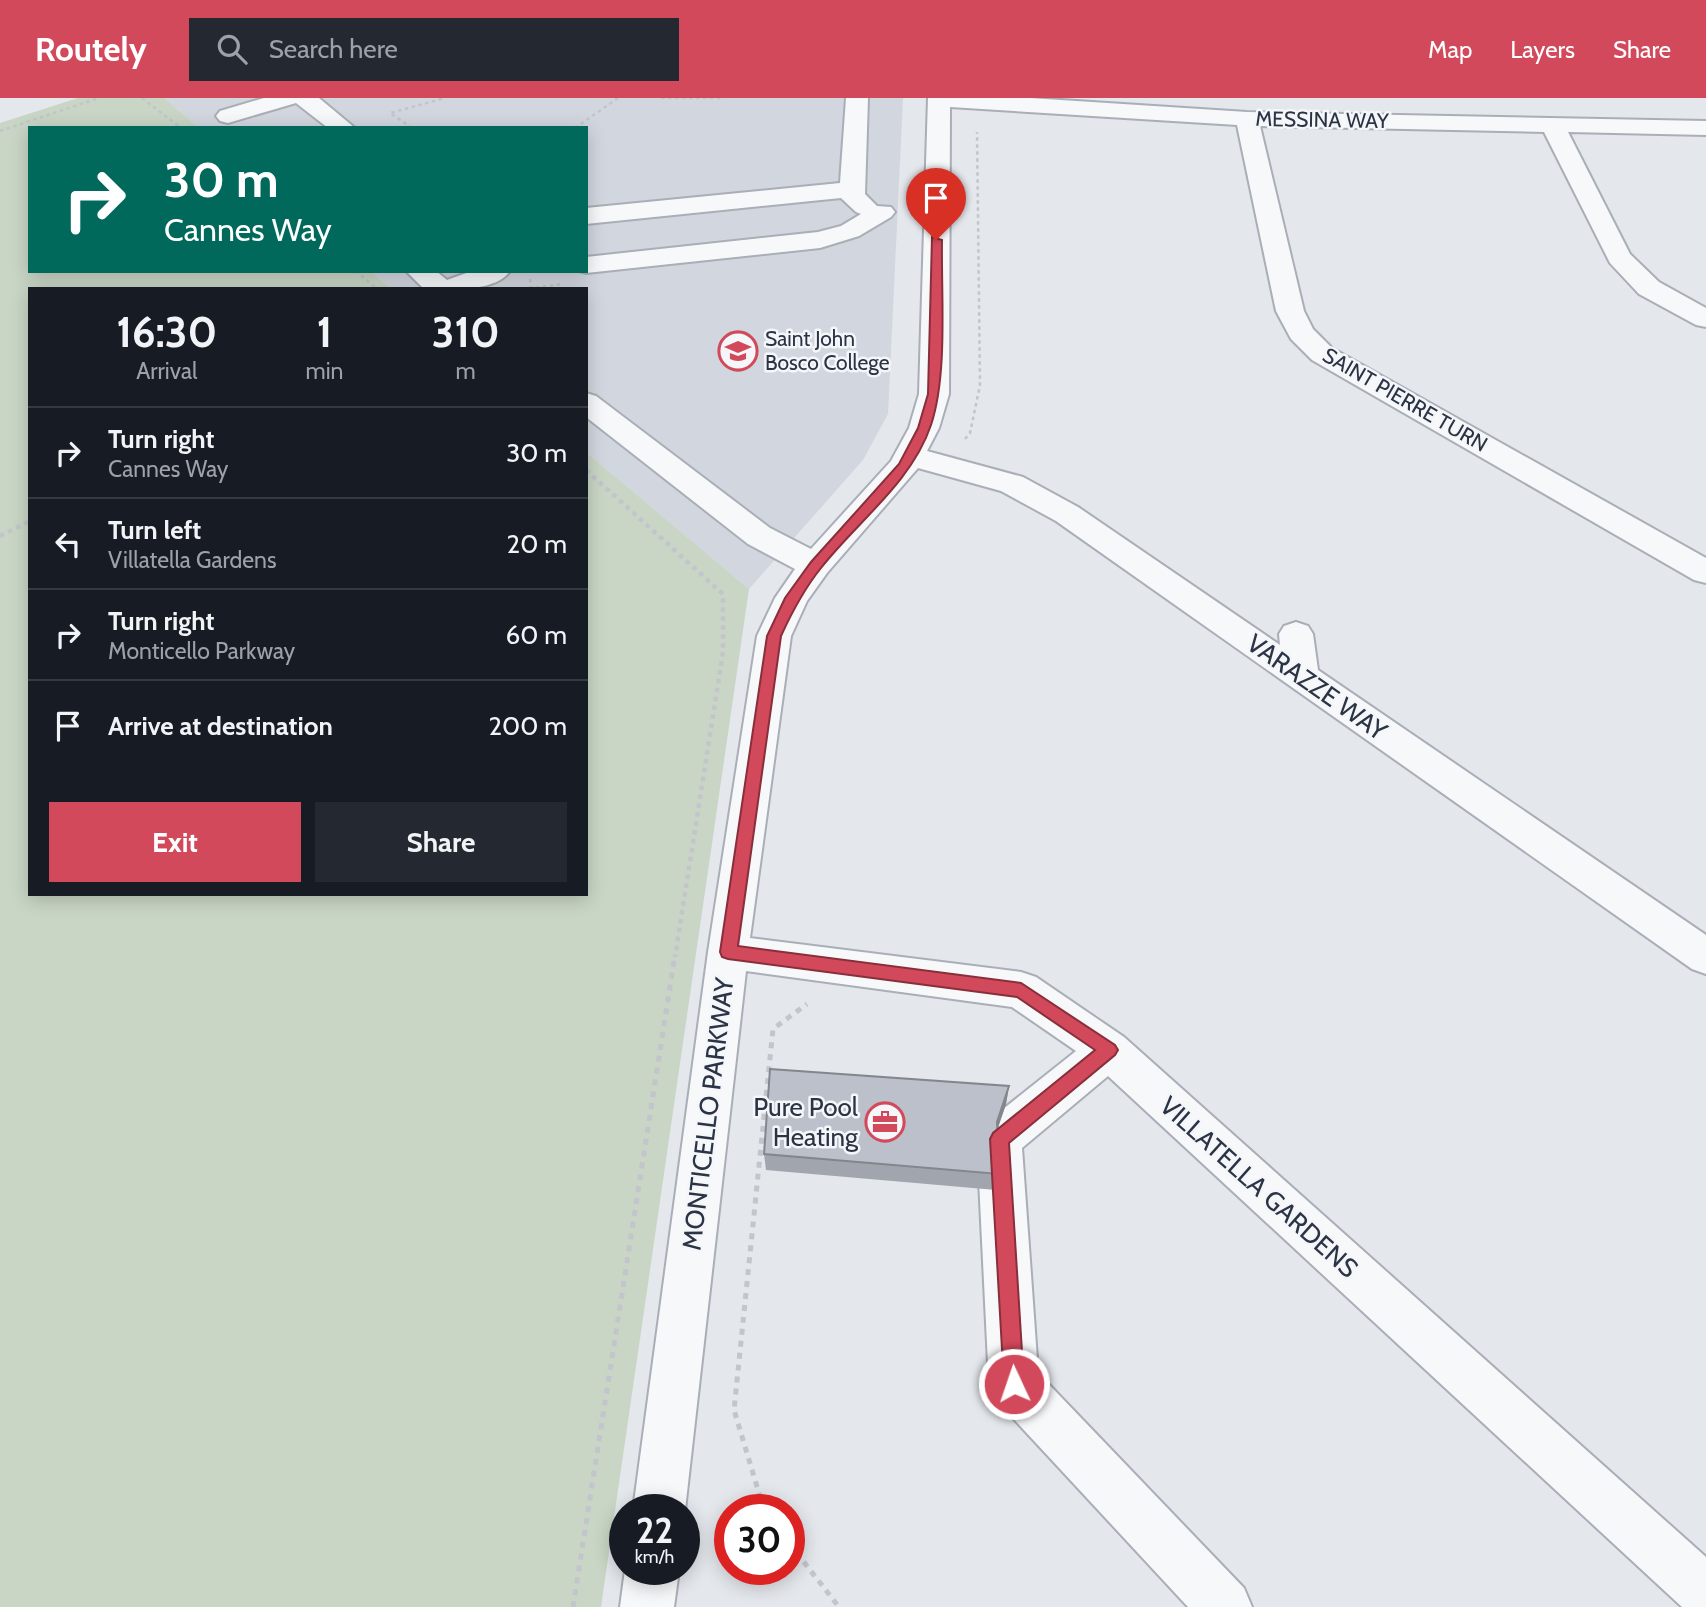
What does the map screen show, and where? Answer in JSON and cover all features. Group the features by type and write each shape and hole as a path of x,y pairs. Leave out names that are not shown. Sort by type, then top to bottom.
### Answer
{"street":[{"path":"228,116 289,98"},
{"path":"304,98 340,126"},
{"path":"857,98 852,196 862,206 882,212 937,214"},
{"name":"MESSINA WAY","path":"939,98 1247,119 1706,128"},
{"name":"MONTICELLO PARKWAY","path":"661,1494 728,952 774,636 792,598 815,565 904,466 924,428 934,394 939,98"},
{"name":"SAINT PIERRE TURN","path":"1247,119 1290,311 1301,333 1322,354 1706,572"},
{"path":"1552,125 1619,257 1649,288 1706,319"},
{"path":"588,216 852,189"},
{"path":"588,265 820,240 850,231 882,212"},
{"path":"421,273 439,287"},
{"path":"454,287 492,273"},
{"path":"588,404 759,536 815,565"},
{"name":"VARAZZE WAY","path":"910,456 1012,484 1067,514 1706,957"},
{"path":"1296,634 1301,676"},
{"name":"VILLATELLA GARDENS","path":"728,952 1021,990 1109,1050 1706,1593"},
{"path":"1109,1050 999,1139 1014,1384 1225,1607"},
{"path":"647,1607 650,1585"}],"path":[{"path":"0,131 99,98"},
{"path":"142,98 178,126"},
{"path":"409,126 390,113 445,98"},
{"path":"578,126 618,98"},
{"path":"661,98 723,98"},
{"path":"358,273 375,287"},
{"path":"573,1607 723,652 723,594 588,472"},
{"path":"0,536 28,522"},
{"path":"759,1494 734,1410 773,1029 812,999"},
{"path":"805,1563 839,1607"}],"shaded area":[{"name":"Saint John Bosco College","path":"164,98 903,98 888,414 863,460 749,589 588,454 588,287 389,287 373,273 588,273 588,126 197,126"}],"green space":[{"path":"78,98 164,98 197,126 28,126 28,273 373,273 389,287 28,287 28,896 588,896 588,454 749,589 617,1494 609,1494 609,1552 601,1607 0,1607 0,123"}],"building":[{"name":"Pure Pool Heating","path":"770,1069 1009,1086 997,1122 999,1174 764,1154"}],"place":[{"name":"Saint John Bosco College","path":"738,351"},
{"name":"Pure Pool Heating","path":"885,1122"}],"route":[{"path":"936,240 934,394 924,428 904,466 815,565 792,598 774,636 728,952 1021,990 1109,1050 999,1139 1014,1384"}]}
